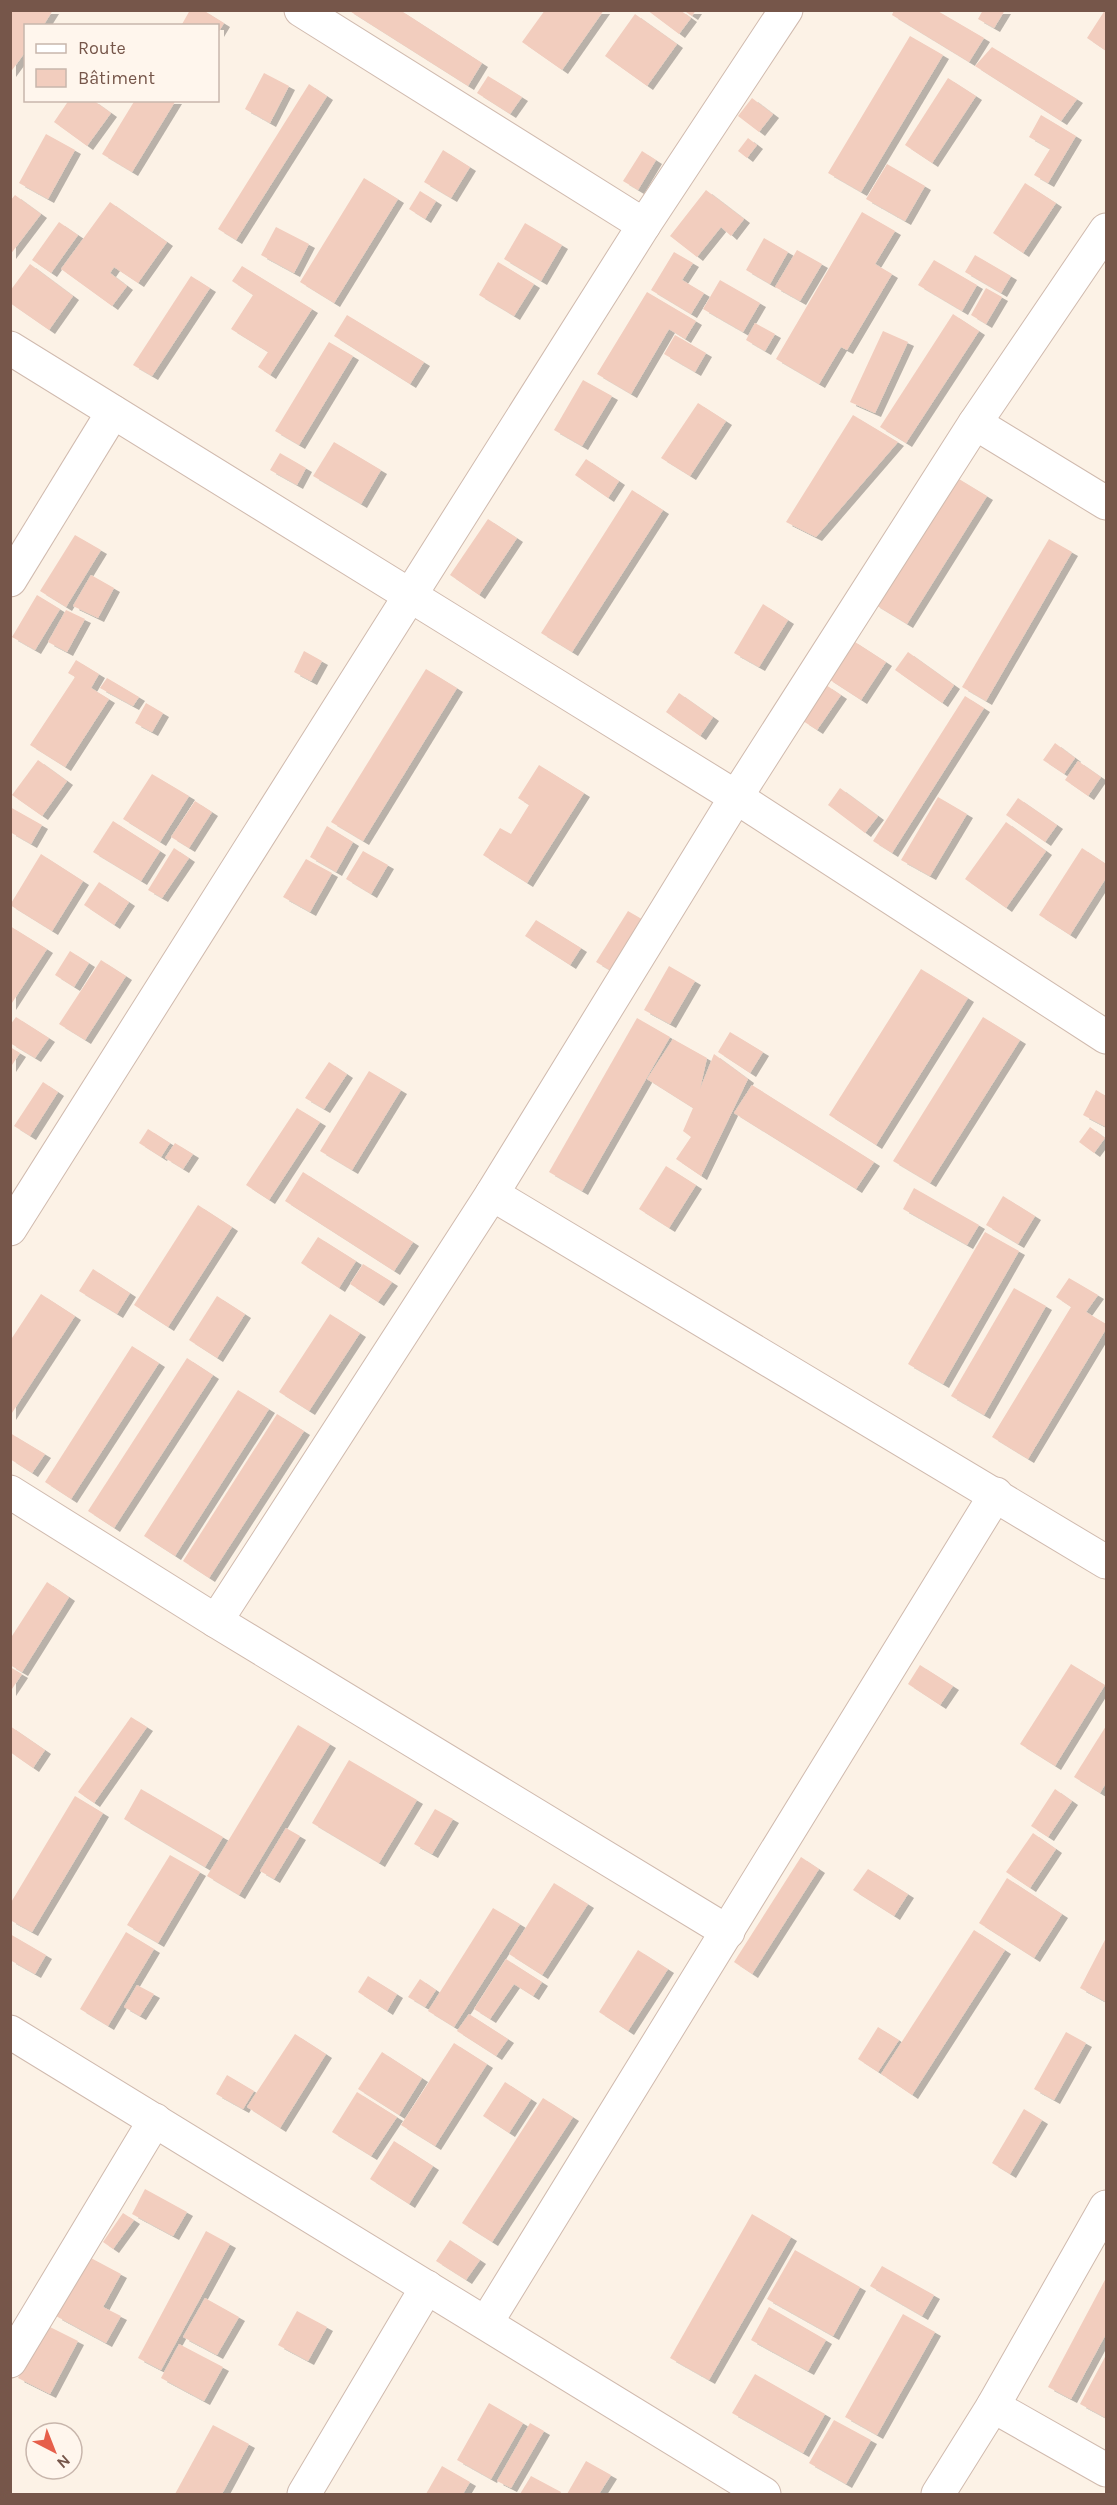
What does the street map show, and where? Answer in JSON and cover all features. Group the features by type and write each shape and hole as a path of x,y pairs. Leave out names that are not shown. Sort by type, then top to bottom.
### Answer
{"street":[{"path":"10,1229 644,225 786,10"},
{"path":"313,14 644,225"},
{"path":"216,1621 492,1194 736,797 975,423 1107,230"},
{"path":"10,348 736,797 1107,1037"},
{"path":"10,580 113,412"},
{"path":"975,423 1107,503"},
{"path":"492,1194 1107,1562"},
{"path":"10,1492 216,1621 728,1932"},
{"path":"486,2323 996,1494"},
{"path":"10,2032 764,2494"},
{"path":"10,2361 155,2120"},
{"path":"938,2494 993,2406 1107,2207"},
{"path":"304,2494 428,2287"},
{"path":"993,2406 1107,2470"}],"building":[{"path":"10,10 53,10 44,24 24,24 24,54 10,73"},
{"path":"190,10 203,10 224,23 219,31 219,24 182,24"},
{"path":"348,10 400,10 482,63 468,86"},
{"path":"545,10 604,10 562,70 522,42"},
{"path":"647,10 680,10 691,18 679,34"},
{"path":"683,10 696,10 692,16"},
{"path":"894,10 936,10 984,38 969,62 892,15"},
{"path":"983,10 1005,10 994,28 978,19"},
{"path":"1106,10 1106,51 1087,38"},
{"path":"635,14 677,44 647,86 605,56"},
{"path":"910,36 943,55 861,192 828,173"},
{"path":"992,47 1077,99 1061,121 975,66"},
{"path":"264,73 289,86 270,123 245,109"},
{"path":"488,76 522,97 510,114 477,93"},
{"path":"948,78 976,96 932,163 905,145"},
{"path":"309,84 327,96 236,240 218,229"},
{"path":"752,98 773,114 759,132 738,116"},
{"path":"68,102 96,102 111,113 87,146 54,122"},
{"path":"134,102 175,102 132,172 102,154"},
{"path":"1041,115 1076,136 1048,183 1034,175 1050,149 1029,137"},
{"path":"46,134 75,150 48,199 19,183"},
{"path":"748,138 757,145 747,158 738,151"},
{"path":"443,150 470,167 451,198 424,182"},
{"path":"642,151 656,160 638,190 623,181"},
{"path":"887,164 925,186 905,221 866,199"},
{"path":"364,178 398,199 334,303 300,282"},
{"path":"1025,183 1056,203 1023,253 993,233"},
{"path":"706,190 744,219 731,236 721,227 697,257 670,236"},
{"path":"420,191 436,201 425,219 409,209"},
{"path":"15,195 41,214 10,255 10,201"},
{"path":"110,202 167,242 138,283 114,267 110,273 127,286 112,306 61,269"},
{"path":"862,212 895,231 875,264 892,274 847,350 841,347 819,384 776,359"},
{"path":"59,222 78,235 51,273 32,260"},
{"path":"525,223 562,245 541,281 504,259"},
{"path":"276,227 309,244 294,273 261,255"},
{"path":"764,238 788,252 770,284 746,270"},
{"path":"797,250 822,264 800,301 775,287"},
{"path":"674,252 693,263 682,280 704,293 691,314 651,290"},
{"path":"975,255 1011,276 1001,293 965,272"},
{"path":"934,260 977,285 962,311 918,285"},
{"path":"498,262 534,284 514,316 479,295"},
{"path":"30,264 73,296 49,330 10,303 10,291"},
{"path":"242,266 312,309 270,375 258,367 268,352 231,329 253,295 232,281"},
{"path":"191,276 210,288 152,376 133,365"},
{"path":"720,280 760,303 743,332 703,309"},
{"path":"986,288 1002,297 986,324 971,315"},
{"path":"647,292 696,321 685,339 669,329 631,394 597,374"},
{"path":"953,314 979,331 906,443 880,427"},
{"path":"347,315 424,362 410,384 334,336"},
{"path":"755,323 775,334 765,351 746,340"},
{"path":"883,331 908,342 875,413 850,402"},
{"path":"675,335 706,353 695,372 664,354"},
{"path":"329,342 353,356 299,445 275,431"},
{"path":"583,380 612,396 582,446 554,430"},
{"path":"698,403 726,421 690,476 661,458"},
{"path":"853,415 898,442 816,537 786,522"},
{"path":"334,442 381,470 361,504 313,476"},
{"path":"280,453 306,468 297,485 270,470"},
{"path":"586,459 619,481 608,498 575,475"},
{"path":"954,476 987,496 907,624 874,604"},
{"path":"632,490 663,510 572,652 541,633"},
{"path":"488,519 517,538 479,595 450,575"},
{"path":"75,535 101,550 66,607 40,591"},
{"path":"1049,539 1072,552 986,701 962,687"},
{"path":"91,575 114,588 98,618 73,606"},
{"path":"37,595 60,609 35,650 12,637"},
{"path":"763,604 788,620 759,667 734,653"},
{"path":"66,610 85,619 67,652 48,642"},
{"path":"852,640 886,662 861,700 827,678"},
{"path":"304,651 322,661 311,681 294,672"},
{"path":"908,652 954,685 942,703 895,670"},
{"path":"76,660 99,674 91,688 109,699 65,767 30,745 75,677 68,673"},
{"path":"426,669 457,688 363,841 331,822"},
{"path":"107,678 139,697 133,706 100,688"},
{"path":"826,685 841,695 817,730 803,721"},
{"path":"679,693 713,717 700,736 666,712"},
{"path":"965,696 984,708 892,853 873,841"},
{"path":"146,703 163,713 152,732 135,723"},
{"path":"1055,743 1075,758 1064,774 1043,760"},
{"path":"38,760 67,781 42,816 12,795"},
{"path":"1078,761 1101,777 1088,796 1065,780"},
{"path":"539,765 584,793 527,883 483,855 500,828 511,834 529,805 518,798"},
{"path":"152,774 189,796 160,842 123,819"},
{"path":"840,788 878,816 865,833 828,805"},
{"path":"938,797 967,814 930,876 901,860"},
{"path":"1018,798 1057,825 1045,842 1006,815"},
{"path":"195,801 212,812 189,848 171,837"},
{"path":"10,807 42,825 31,844 10,832"},
{"path":"113,821 160,851 141,881 93,852"},
{"path":"1006,822 1046,851 1006,908 965,879"},
{"path":"327,826 353,842 336,872 310,857"},
{"path":"174,848 189,858 162,898 148,890"},
{"path":"1082,848 1106,864 1106,878 1070,935 1039,915"},
{"path":"363,851 388,865 371,894 346,879"},
{"path":"41,854 83,881 52,931 10,905"},
{"path":"306,859 332,873 310,912 283,897"},
{"path":"99,882 129,902 114,925 84,905"},
{"path":"628,911 645,921 613,972 596,962"},
{"path":"536,920 581,948 570,965 525,936"},
{"path":"10,926 47,949 10,1006"},
{"path":"70,951 89,963 74,987 55,975"},
{"path":"101,960 126,976 85,1040 59,1024"},
{"path":"669,966 695,981 670,1024 644,1010"},
{"path":"921,969 968,998 876,1145 829,1115"},
{"path":"16,1017 49,1038 35,1058 10,1043 10,1025"},
{"path":"983,1017 1020,1040 930,1183 893,1161"},
{"path":"637,1018 670,1037 582,1191 549,1172"},
{"path":"730,1032 763,1052 750,1073 718,1052"},
{"path":"673,1039 707,1058 700,1089 714,1054 748,1079 701,1176 676,1159 691,1137 683,1131 693,1108 647,1079"},
{"path":"10,1047 20,1053 10,1068"},
{"path":"329,1062 347,1074 324,1109 305,1098"},
{"path":"369,1071 401,1090 352,1170 320,1151"},
{"path":"43,1082 58,1092 30,1136 14,1126"},
{"path":"752,1085 874,1162 856,1189 734,1113"},
{"path":"1096,1090 1106,1096 1106,1127 1083,1115"},
{"path":"297,1108 320,1122 269,1200 246,1185"},
{"path":"1090,1127 1105,1138 1094,1153 1079,1142"},
{"path":"148,1129 170,1143 161,1157 139,1143"},
{"path":"175,1143 193,1154 183,1169 165,1158"},
{"path":"666,1166 696,1185 669,1228 639,1209"},
{"path":"303,1172 413,1242 394,1271 285,1201"},
{"path":"914,1188 979,1225 967,1245 903,1209"},
{"path":"1003,1196 1035,1216 1018,1244 986,1225"},
{"path":"198,1205 232,1227 168,1327 134,1305"},
{"path":"985,1232 1019,1251 943,1384 908,1364"},
{"path":"318,1237 356,1261 339,1288 301,1263"},
{"path":"363,1264 392,1282 378,1302 350,1284"},
{"path":"93,1269 130,1293 117,1314 79,1291"},
{"path":"1069,1278 1098,1295 1086,1312 1106,1324 1106,1329 1028,1459 992,1437 1071,1307 1056,1297"},
{"path":"1014,1288 1046,1306 984,1415 951,1396"},
{"path":"41,1294 75,1316 10,1416 10,1341"},
{"path":"217,1296 245,1314 217,1358 189,1340"},
{"path":"330,1314 360,1333 309,1411 279,1392"},
{"path":"132,1346 159,1363 71,1499 45,1482"},
{"path":"187,1358 213,1375 114,1528 88,1511"},
{"path":"238,1390 269,1409 175,1556 144,1536"},
{"path":"277,1414 304,1431 209,1578 183,1561"},
{"path":"10,1433 45,1454 32,1473 10,1459"},
{"path":"47,1582 69,1597 22,1672 10,1665 10,1639"},
{"path":"1071,1664 1105,1685 1055,1766 1020,1744"},
{"path":"920,1665 953,1686 940,1705 908,1684"},
{"path":"10,1667 22,1674 10,1692"},
{"path":"131,1717 147,1727 94,1803 78,1792"},
{"path":"298,1725 330,1744 239,1895 207,1876"},
{"path":"10,1726 45,1750 33,1768 10,1752"},
{"path":"1106,1726 1106,1783 1100,1793 1074,1777"},
{"path":"349,1760 417,1800 379,1863 312,1823"},
{"path":"141,1789 223,1837 205,1867 124,1819"},
{"path":"1055,1789 1072,1801 1048,1837 1031,1826"},
{"path":"75,1796 103,1813 32,1932 10,1920 10,1904"},
{"path":"435,1809 453,1819 432,1854 414,1844"},
{"path":"286,1828 300,1836 274,1879 260,1871"},
{"path":"1033,1833 1056,1849 1030,1888 1006,1872"},
{"path":"170,1855 200,1872 158,1943 127,1925"},
{"path":"801,1857 819,1869 752,1974 734,1962"},
{"path":"868,1869 908,1894 894,1916 853,1890"},
{"path":"1007,1878 1062,1914 1034,1958 979,1923"},
{"path":"554,1883 588,1904 542,1975 509,1954"},
{"path":"493,1908 520,1924 454,2027 428,2011"},
{"path":"974,1930 1005,1950 912,2095 881,2074"},
{"path":"126,1932 154,1949 108,2026 80,2009"},
{"path":"10,1934 46,1955 35,1974 10,1960"},
{"path":"1106,1938 1106,2002 1080,1988"},
{"path":"638,1950 668,1969 628,2031 599,2012"},
{"path":"506,1959 542,1982 533,1996 514,1984 490,2019 474,2009"},
{"path":"368,1976 397,1994 387,2011 358,1992"},
{"path":"420,1979 436,1990 425,2007 408,1997"},
{"path":"137,1985 154,1994 140,2016 124,2007"},
{"path":"469,2014 508,2039 496,2056 457,2031"},
{"path":"878,2027 899,2040 878,2072 858,2059"},
{"path":"1066,2032 1086,2043 1054,2100 1034,2089"},
{"path":"295,2034 326,2054 280,2128 247,2107"},
{"path":"454,2043 487,2064 435,2146 401,2125"},
{"path":"382,2052 422,2078 399,2115 358,2089"},
{"path":"227,2075 254,2091 243,2109 216,2094"},
{"path":"505,2082 531,2099 509,2133 483,2116"},
{"path":"357,2092 397,2117 371,2156 332,2132"},
{"path":"543,2098 573,2117 492,2242 462,2223"},
{"path":"1024,2109 1042,2120 1010,2174 992,2163"},
{"path":"394,2141 433,2166 409,2204 370,2179"},
{"path":"145,2189 187,2212 173,2236 132,2214"},
{"path":"123,2213 134,2220 113,2249 103,2242"},
{"path":"752,2214 791,2237 709,2380 670,2358"},
{"path":"206,2231 230,2244 161,2370 138,2358"},
{"path":"450,2240 480,2260 466,2280 436,2261"},
{"path":"795,2250 860,2287 833,2336 767,2299"},
{"path":"89,2257 121,2274 103,2307 121,2316 106,2343 56,2316"},
{"path":"882,2266 934,2295 922,2316 870,2286"},
{"path":"1106,2278 1106,2334 1071,2399 1048,2387"},
{"path":"205,2298 239,2317 217,2355 183,2337"},
{"path":"769,2307 826,2340 808,2371 751,2340"},
{"path":"297,2311 327,2327 308,2361 278,2345"},
{"path":"903,2314 935,2332 877,2435 845,2417"},
{"path":"46,2325 78,2341 50,2394 18,2378"},
{"path":"179,2344 223,2367 204,2401 161,2378"},
{"path":"1106,2355 1106,2418 1080,2404"},
{"path":"755,2374 825,2414 803,2453 732,2413"},
{"path":"489,2403 523,2423 491,2479 457,2460"},
{"path":"834,2420 871,2440 846,2484 809,2463"},
{"path":"530,2423 544,2431 511,2488 497,2481"},
{"path":"213,2425 249,2444 222,2494 175,2494"},
{"path":"586,2461 611,2475 599,2494 567,2494"},
{"path":"442,2466 470,2482 463,2494 426,2494"},
{"path":"531,2476 561,2492 559,2494 520,2494"}]}
